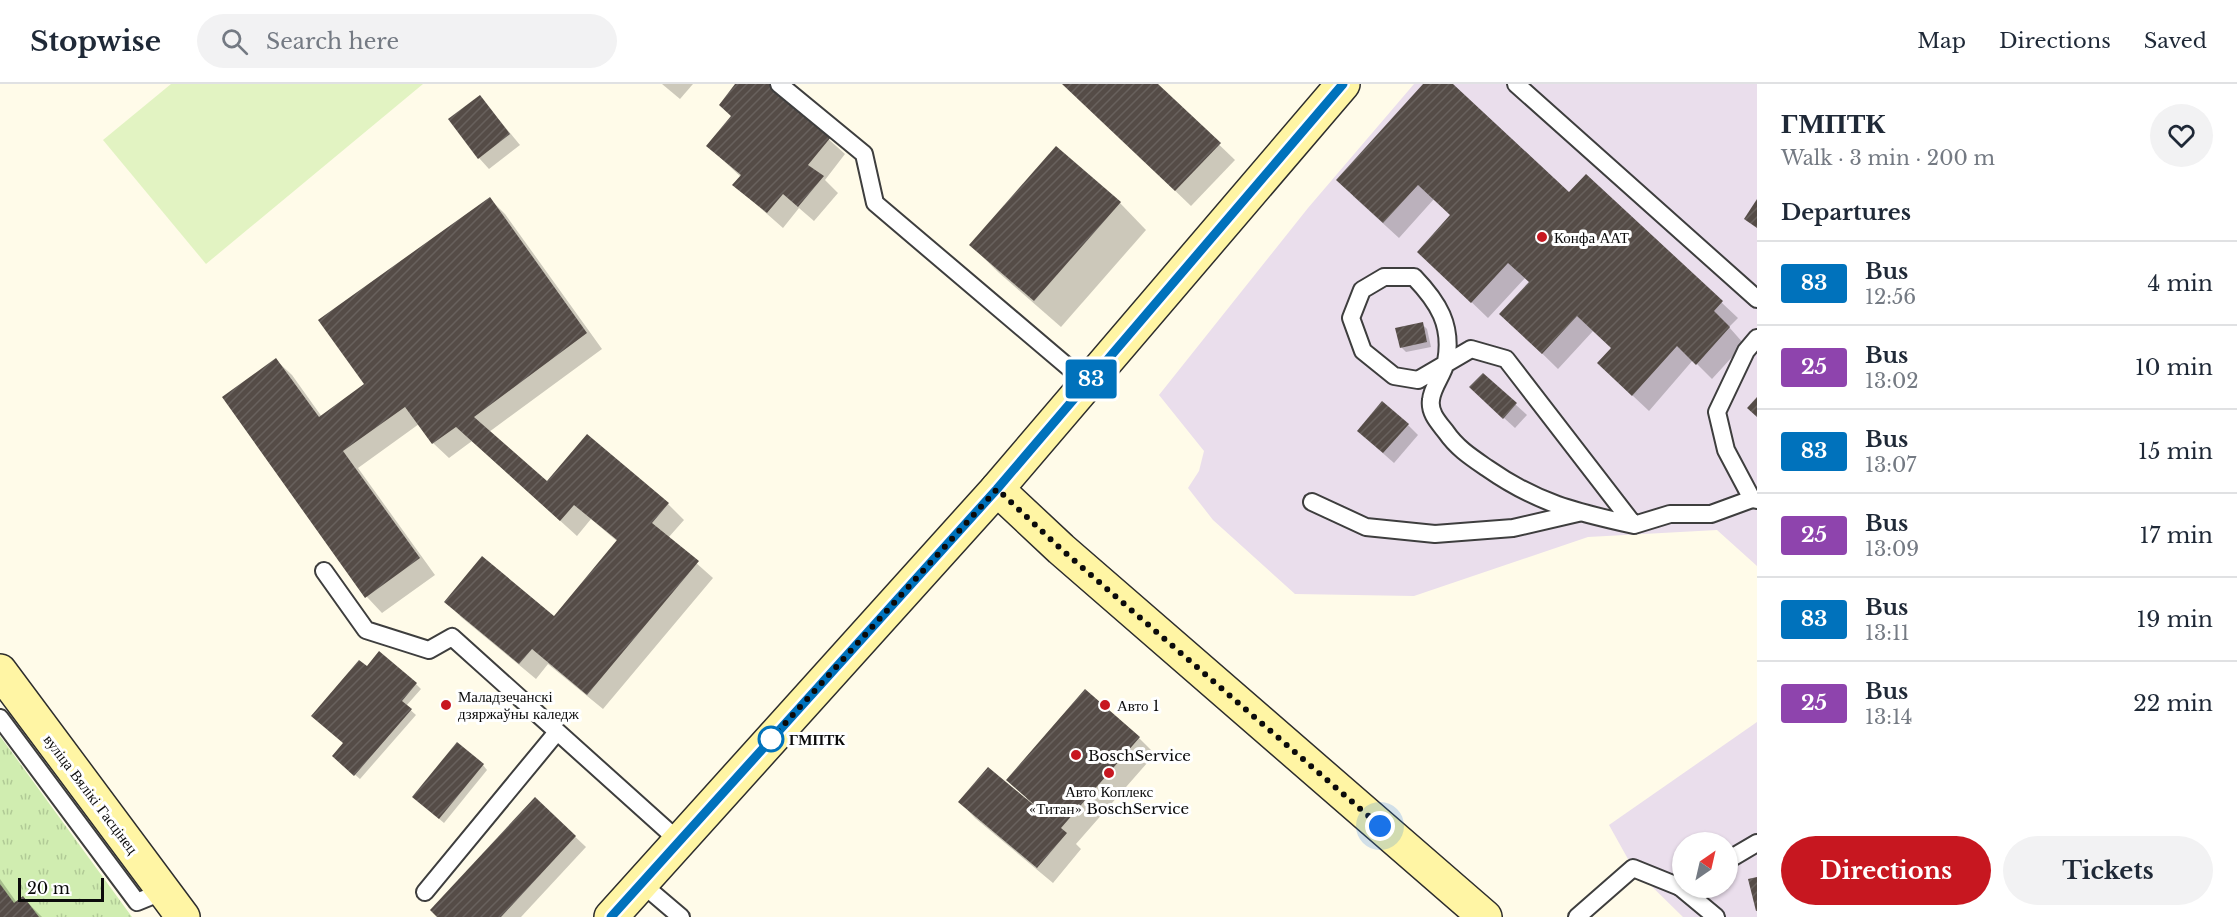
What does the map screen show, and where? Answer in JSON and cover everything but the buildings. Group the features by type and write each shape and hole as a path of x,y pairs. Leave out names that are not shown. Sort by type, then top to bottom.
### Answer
{"street":[{"path":"611,917 997,489 1343,84"},
{"path":"997,489 1061,549 1485,917"},
{"name":"вуліца Вялікі Гасцінец","path":"0,671 183,917"}],"lane":[{"path":"779,84 864,154 875,203 1087,383"},
{"path":"1516,84 1757,299"},
{"path":"1634,525 1506,359 1471,349 1446,362 1418,380 1394,376 1363,351 1351,318 1362,291 1384,277 1414,277 1434,298 1447,328 1446,362 1431,400 1434,417 1457,447 1504,480 1536,498 1579,513 1634,525 1670,514 1711,514 1755,500 1726,450 1717,412 1746,351 1757,338"},
{"path":"1312,502 1366,527 1435,534 1513,528 1579,513"},
{"path":"324,571 366,630 429,650 452,637 680,842"},
{"path":"0,717 137,902 164,891"},
{"path":"425,892 557,732"},
{"path":"1738,854 1757,843"},
{"path":"1577,917 1633,868 1672,883"},
{"path":"641,883 681,917"},
{"path":"1695,898 1716,917"}],"shaded area":[{"path":"1414,84 1757,84 1757,566 1717,530 1588,537 1414,596 1295,594 1213,520 1188,488 1199,471 1204,451 1159,395 1308,208"},
{"path":"1757,722 1757,917 1683,917 1633,868 1609,825"}],"green space":[{"path":"171,84 423,84 206,264 103,140"},
{"path":"0,736 132,917 20,917 0,890"}],"bus line":[{"name":"83","path":"611,917 997,489 1343,84"}],"place":[{"name":"Конфа ААТ","path":"1542,237"},
{"name":"Маладзечанскі дзяржаўны каледж","path":"446,705"},
{"name":"Авто 1","path":"1105,705"},
{"name":"ГМПТК","path":"771,739"},
{"name":"BoschService","path":"1076,755"},
{"name":"Авто Коплекс «Титан» BoschService","path":"1109,773"}],"route":[{"path":"771,739 997,489 1061,549 1380,826"}]}
